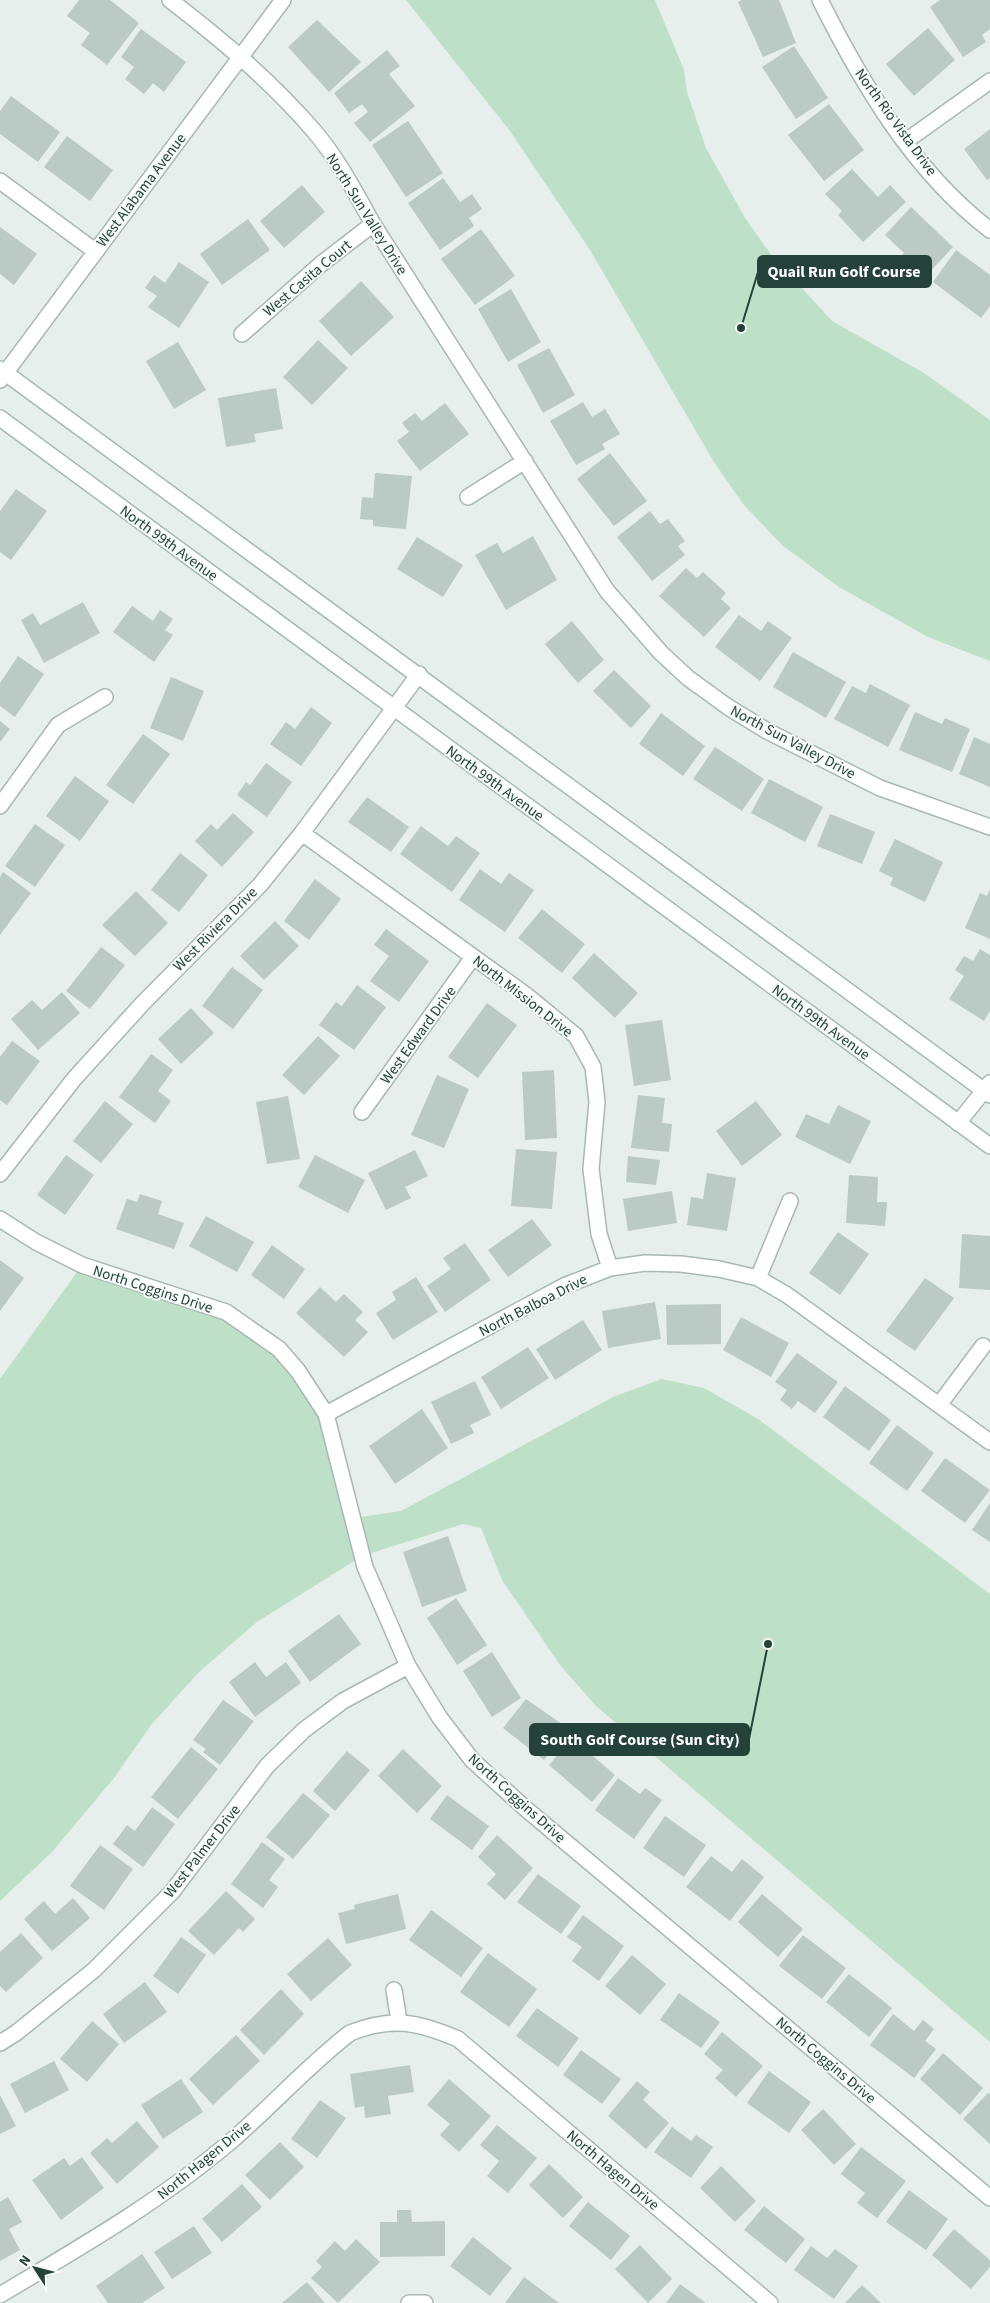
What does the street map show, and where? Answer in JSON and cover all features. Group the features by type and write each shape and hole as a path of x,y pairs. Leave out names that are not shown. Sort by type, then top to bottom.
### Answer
{"street":[{"name":"North Sun Valley Drive","path":"170,0 240,55 270,83 314,132 345,175 373,224 607,591 637,628 688,678 728,708 823,760 880,788 990,827"},
{"name":"West Alabama Avenue","path":"2,374 283,0"},
{"name":"North Rio Vista Drive","path":"820,0 859,72 906,141 929,172 990,230"},
{"path":"906,141 990,81"},
{"path":"0,181 95,251"},
{"name":"West Casita Court","path":"242,334 321,264 373,224"},
{"path":"2,374 419,674 988,1089 958,1123"},
{"name":"North 99th Avenue","path":"0,418 990,1146"},
{"path":"468,497 525,462"},
{"name":"West Riviera Drive","path":"0,1174 74,1080 173,972 260,885 302,833 419,674"},
{"path":"0,806 58,725 104,697"},
{"name":"North Mission Drive","path":"302,833 526,995 576,1036 593,1067 597,1102 592,1169 599,1234 610,1268"},
{"name":"West Edward Drive","path":"362,1112 474,957"},
{"path":"758,1278 790,1201"},
{"name":"North Coggins Drive","path":"0,1219 36,1242 82,1265 226,1312 279,1349 298,1371 326,1414 365,1567 408,1666 440,1718 472,1760 526,1810 990,2198"},
{"name":"North Balboa Drive","path":"326,1414 564,1286 610,1268 645,1263 681,1264 758,1278 787,1295 990,1442"},
{"path":"939,1405 983,1346"},
{"name":"West Palmer Drive","path":"0,2043 16,2033 94,1970 172,1892 267,1766 304,1730 344,1701 408,1666"},
{"path":"394,1990 399,2021"},
{"name":"North Hagen Drive","path":"0,2295 103,2234 168,2191 230,2143 350,2033 366,2026 399,2021 433,2028 458,2039 770,2303"},
{"path":"409,2303 426,2303"}],"green space":[{"path":"406,0 655,0 684,70 687,92 706,148 745,218 770,253 832,321 924,373 990,420 990,661 928,637 839,587 783,546 743,504 714,462 590,250 510,131"},
{"path":"82,1265 255,1331 326,1414 354,1518 401,1511 615,1396 662,1379 704,1388 758,1419 990,1594 990,2042 596,1706 560,1665 502,1580 481,1528 463,1524 362,1556 257,1622 199,1672 151,1725 114,1778 52,1852 0,1901 0,1379"}],"building":[{"path":"79,0 110,0 139,23 107,65 81,45 90,33 67,16"},
{"path":"742,0 779,0 796,43 763,57 738,2"},
{"path":"940,0 990,0 990,29 982,35 986,42 963,57 930,7"},
{"path":"317,20 361,62 329,92 288,47"},
{"path":"928,28 955,60 914,96 886,64"},
{"path":"141,29 186,62 164,92 153,83 144,94 125,79 134,67 121,57"},
{"path":"794,46 828,98 796,119 762,67"},
{"path":"387,50 400,66 389,74 415,106 370,142 354,123 368,112 362,104 349,113 334,93"},
{"path":"11,96 60,132 38,162 0,134 0,111"},
{"path":"829,104 864,150 824,181 788,135"},
{"path":"408,121 443,173 406,197 372,145"},
{"path":"990,129 990,178 987,180 964,149"},
{"path":"67,136 113,170 90,201 44,167"},
{"path":"852,169 878,197 890,185 906,202 863,242 838,215 842,211 825,194"},
{"path":"443,178 460,202 472,194 482,209 469,218 474,226 440,250 408,203"},
{"path":"302,185 325,212 284,248 260,221"},
{"path":"911,207 953,247 927,275 915,264 905,275 893,264 904,253 885,235"},
{"path":"248,219 270,250 222,285 200,254"},
{"path":"0,227 37,254 14,285 0,274"},
{"path":"481,229 515,276 475,305 441,259"},
{"path":"956,250 990,275 990,306 981,318 933,282"},
{"path":"179,262 209,282 179,328 148,307 157,296 145,288 154,275 165,283"},
{"path":"361,281 394,317 351,356 319,321"},
{"path":"511,289 541,342 508,362 478,309"},
{"path":"318,340 348,368 312,405 283,377"},
{"path":"178,342 206,390 174,409 146,361"},
{"path":"549,348 575,395 543,413 517,365"},
{"path":"276,388 283,429 254,434 256,442 226,447 218,398"},
{"path":"583,402 592,417 605,409 620,434 602,444 605,449 576,465 550,421"},
{"path":"445,403 469,434 420,471 397,441 409,432 402,423 415,413 422,421"},
{"path":"610,453 647,501 614,526 577,479"},
{"path":"375,473 412,476 406,529 373,526 373,520 360,519 362,497 373,498"},
{"path":"16,489 47,511 11,560 0,552 0,511"},
{"path":"650,511 660,524 668,519 685,541 678,546 685,555 652,581 617,537"},
{"path":"533,536 557,580 506,610 475,555 497,543 503,553"},
{"path":"417,537 463,565 443,597 397,569"},
{"path":"686,568 697,578 703,572 726,593 721,599 731,608 704,637 659,596"},
{"path":"83,602 100,633 44,663 21,620 33,613 40,625"},
{"path":"132,606 153,621 160,610 173,619 165,630 173,635 154,662 113,632"},
{"path":"739,615 761,631 768,621 792,638 760,681 715,647"},
{"path":"572,621 604,660 578,683 545,644"},
{"path":"793,652 846,682 826,718 773,687"},
{"path":"18,656 44,674 15,717 0,706 0,683"},
{"path":"614,670 651,706 631,728 593,691"},
{"path":"171,677 204,691 183,741 150,728"},
{"path":"870,684 910,705 888,747 834,719 852,686 866,693"},
{"path":"311,707 332,723 301,766 270,744 286,722 295,729"},
{"path":"915,712 942,724 945,718 970,729 952,772 899,750"},
{"path":"661,713 705,746 683,776 639,744"},
{"path":"0,721 10,729 0,742"},
{"path":"143,734 170,754 133,804 106,785"},
{"path":"974,737 990,744 990,787 959,774"},
{"path":"715,747 764,779 742,811 693,779"},
{"path":"266,763 292,782 267,817 237,795 246,782 250,785"},
{"path":"75,776 109,801 80,841 46,816"},
{"path":"769,779 823,807 805,842 751,813"},
{"path":"367,797 409,827 391,852 348,822"},
{"path":"233,813 254,832 222,867 195,841 211,824 217,830"},
{"path":"830,814 875,832 862,864 817,846"},
{"path":"35,824 65,845 35,887 5,866"},
{"path":"421,826 448,846 456,836 480,853 452,892 400,854"},
{"path":"895,839 943,862 925,902 890,885 893,878 879,871"},
{"path":"180,853 208,875 179,912 151,890"},
{"path":"480,869 501,884 509,873 534,890 505,932 459,900"},
{"path":"3,872 31,893 0,935 0,877"},
{"path":"315,879 341,899 309,940 284,921"},
{"path":"990,889 990,939 965,928 980,893 987,896"},
{"path":"136,891 168,923 135,956 102,925"},
{"path":"542,909 585,944 562,973 518,938"},
{"path":"275,921 299,946 264,980 240,956"},
{"path":"386,929 429,961 399,1002 370,981 389,956 374,945"},
{"path":"101,947 125,965 90,1009 66,991"},
{"path":"980,949 990,955 990,1011 984,1021 949,999 964,976 955,970 964,956 973,961"},
{"path":"594,953 638,993 615,1018 572,978"},
{"path":"232,967 263,990 233,1029 202,1006"},
{"path":"357,985 386,1007 354,1050 319,1025 336,1002 342,1006"},
{"path":"62,992 80,1013 38,1050 11,1019 32,1000 42,1010"},
{"path":"487,1003 517,1025 478,1078 448,1057"},
{"path":"191,1008 214,1033 181,1064 158,1039"},
{"path":"662,1020 671,1080 634,1086 625,1025"},
{"path":"318,1036 340,1056 304,1095 282,1075"},
{"path":"12,1041 40,1061 7,1105 0,1100 0,1057"},
{"path":"151,1054 173,1070 158,1091 171,1101 155,1123 119,1097"},
{"path":"554,1070 557,1138 525,1140 522,1072"},
{"path":"437,1075 469,1089 444,1148 411,1135"},
{"path":"638,1095 665,1098 662,1123 672,1124 669,1152 631,1148"},
{"path":"288,1096 300,1159 267,1164 256,1102"},
{"path":"105,1101 133,1124 101,1163 73,1141"},
{"path":"756,1101 782,1135 742,1166 716,1131"},
{"path":"838,1105 871,1121 850,1164 795,1137 806,1114 829,1124"},
{"path":"516,1149 557,1152 552,1209 511,1206"},
{"path":"415,1150 428,1176 405,1187 411,1198 386,1210 368,1173"},
{"path":"66,1155 94,1175 65,1215 37,1195"},
{"path":"315,1155 365,1180 348,1213 298,1187"},
{"path":"628,1156 660,1160 656,1185 626,1182"},
{"path":"707,1173 736,1178 727,1231 687,1225 691,1197 703,1199"},
{"path":"849,1175 878,1177 877,1202 887,1202 885,1226 846,1223"},
{"path":"672,1191 677,1223 628,1231 623,1199"},
{"path":"140,1194 162,1201 158,1214 184,1223 174,1249 116,1229 127,1199 137,1202"},
{"path":"206,1216 254,1242 237,1272 189,1246"},
{"path":"532,1219 552,1245 508,1277 488,1250"},
{"path":"838,1232 869,1254 840,1295 809,1273"},
{"path":"962,1234 990,1236 990,1290 959,1288"},
{"path":"465,1243 491,1280 445,1312 427,1286 451,1269 443,1258"},
{"path":"272,1245 305,1269 284,1299 251,1275"},
{"path":"0,1260 24,1278 0,1311"},
{"path":"416,1277 438,1312 393,1340 376,1313 396,1300 392,1292"},
{"path":"925,1278 954,1298 915,1351 886,1331"},
{"path":"320,1287 336,1302 344,1294 363,1312 355,1320 368,1332 344,1357 296,1313"},
{"path":"655,1302 661,1339 608,1348 602,1311"},
{"path":"721,1304 721,1344 667,1345 666,1305"},
{"path":"741,1317 789,1343 771,1377 723,1350"},
{"path":"583,1320 602,1350 555,1380 536,1349"},
{"path":"528,1347 549,1378 501,1409 481,1377"},
{"path":"797,1353 838,1382 815,1413 798,1401 792,1409 780,1400 787,1390 775,1382"},
{"path":"475,1381 491,1415 470,1425 474,1433 451,1444 431,1402"},
{"path":"845,1386 891,1420 869,1451 823,1417"},
{"path":"422,1409 448,1448 395,1484 369,1446"},
{"path":"897,1425 934,1453 907,1491 869,1463"},
{"path":"945,1458 990,1490 965,1523 921,1491"},
{"path":"990,1503 990,1542 972,1530"},
{"path":"448,1536 467,1591 422,1607 403,1552"},
{"path":"456,1598 487,1645 457,1665 427,1618"},
{"path":"339,1614 361,1644 310,1682 288,1651"},
{"path":"492,1652 521,1698 492,1717 463,1671"},
{"path":"255,1662 266,1677 286,1662 301,1683 255,1717 229,1682"},
{"path":"526,1699 569,1729 544,1760 503,1728"},
{"path":"223,1700 254,1721 220,1765 203,1752 206,1749 193,1740"},
{"path":"572,1738 615,1775 592,1802 549,1765"},
{"path":"191,1747 218,1769 178,1819 151,1797"},
{"path":"403,1749 442,1786 417,1813 378,1776"},
{"path":"347,1751 370,1770 335,1811 313,1791"},
{"path":"618,1778 640,1794 645,1788 662,1800 634,1839 595,1810"},
{"path":"303,1793 330,1815 293,1859 266,1837"},
{"path":"447,1795 489,1826 472,1850 430,1819"},
{"path":"152,1807 175,1824 143,1867 113,1844 127,1825 135,1831"},
{"path":"665,1816 706,1845 684,1877 643,1848"},
{"path":"497,1835 533,1868 505,1900 487,1884 496,1874 478,1857"},
{"path":"262,1842 285,1859 269,1880 278,1887 263,1908 231,1884"},
{"path":"100,1845 133,1869 104,1910 70,1886"},
{"path":"711,1856 732,1872 742,1859 764,1877 730,1921 686,1887"},
{"path":"538,1874 581,1906 561,1934 517,1902"},
{"path":"226,1891 255,1919 243,1932 239,1928 214,1955 188,1931"},
{"path":"398,1894 406,1929 346,1944 338,1913 355,1909 354,1905"},
{"path":"762,1894 803,1929 778,1957 738,1922"},
{"path":"73,1898 90,1918 52,1951 24,1919 44,1901 55,1914"},
{"path":"431,1910 483,1948 461,1977 409,1940"},
{"path":"583,1915 624,1946 599,1981 572,1961 582,1947 567,1937"},
{"path":"21,1933 43,1958 6,1992 0,1986 0,1952"},
{"path":"803,1935 846,1968 822,1999 779,1966"},
{"path":"181,1937 206,1955 178,1994 153,1976"},
{"path":"328,1938 352,1965 311,2001 287,1974"},
{"path":"488,1953 537,1989 509,2027 460,1992"},
{"path":"632,1955 666,1984 640,2015 605,1986"},
{"path":"849,1974 892,2008 869,2037 826,2002"},
{"path":"145,1982 167,2012 124,2043 103,2014"},
{"path":"281,1989 304,2014 264,2055 240,2030"},
{"path":"679,1993 720,2022 701,2048 660,2020"},
{"path":"537,2008 579,2038 558,2067 516,2036"},
{"path":"893,2014 914,2031 923,2020 934,2029 925,2041 936,2049 914,2078 870,2045"},
{"path":"92,2021 119,2044 87,2082 60,2059"},
{"path":"722,2032 763,2066 736,2097 715,2078 723,2070 704,2054"},
{"path":"236,2035 260,2061 213,2105 189,2079"},
{"path":"581,2050 621,2079 602,2104 563,2075"},
{"path":"943,2053 983,2088 960,2115 920,2079"},
{"path":"54,2061 69,2090 25,2113 10,2084"},
{"path":"410,2065 414,2092 388,2096 391,2114 365,2118 364,2106 355,2108 350,2074"},
{"path":"769,2071 811,2102 789,2133 747,2103"},
{"path":"181,2079 203,2112 163,2139 141,2105"},
{"path":"449,2079 491,2116 459,2152 440,2135 450,2124 427,2105"},
{"path":"637,2081 650,2092 643,2100 669,2123 646,2149 608,2116"},
{"path":"988,2093 990,2094 990,2144 963,2119"},
{"path":"0,2095 16,2126 0,2134"},
{"path":"320,2100 346,2118 317,2158 291,2139"},
{"path":"823,2109 856,2144 834,2165 801,2130"},
{"path":"137,2121 159,2147 117,2184 90,2153 107,2138 112,2143"},
{"path":"497,2125 537,2158 508,2193 487,2176 499,2161 480,2145"},
{"path":"672,2127 691,2141 696,2135 713,2147 691,2178 654,2152"},
{"path":"280,2142 304,2167 270,2200 245,2175"},
{"path":"861,2147 906,2181 877,2218 857,2203 865,2193 841,2174"},
{"path":"82,2157 104,2188 61,2220 32,2180 64,2158 70,2166"},
{"path":"549,2164 583,2197 563,2218 529,2185"},
{"path":"721,2166 756,2201 735,2222 700,2188"},
{"path":"242,2184 262,2207 222,2242 202,2219"},
{"path":"909,2190 948,2219 926,2250 886,2222"},
{"path":"8,2197 22,2222 9,2229 20,2250 0,2261 0,2202"},
{"path":"588,2202 630,2236 611,2260 569,2226"},
{"path":"764,2206 805,2239 786,2263 744,2230"},
{"path":"397,2210 411,2210 412,2222 445,2221 445,2256 380,2257 380,2222 397,2222"},
{"path":"194,2226 212,2253 172,2279 154,2252"},
{"path":"954,2229 990,2260 990,2267 971,2289 932,2255"},
{"path":"473,2237 512,2268 490,2296 450,2266"},
{"path":"356,2239 380,2262 338,2303 311,2278 322,2267 316,2261 335,2241 345,2251"},
{"path":"640,2245 672,2279 648,2303 615,2269"},
{"path":"811,2246 827,2258 835,2249 858,2266 834,2299 794,2270"},
{"path":"142,2254 165,2288 142,2303 108,2303 96,2286"},
{"path":"524,2277 559,2303 505,2303"},
{"path":"307,2282 325,2303 282,2303"},
{"path":"680,2284 706,2303 666,2303"},
{"path":"862,2285 881,2303 845,2303"}],"place":[{"name":"Quail Run Golf Course","path":"741,328"},
{"name":"South Golf Course (Sun City)","path":"768,1644"}]}
